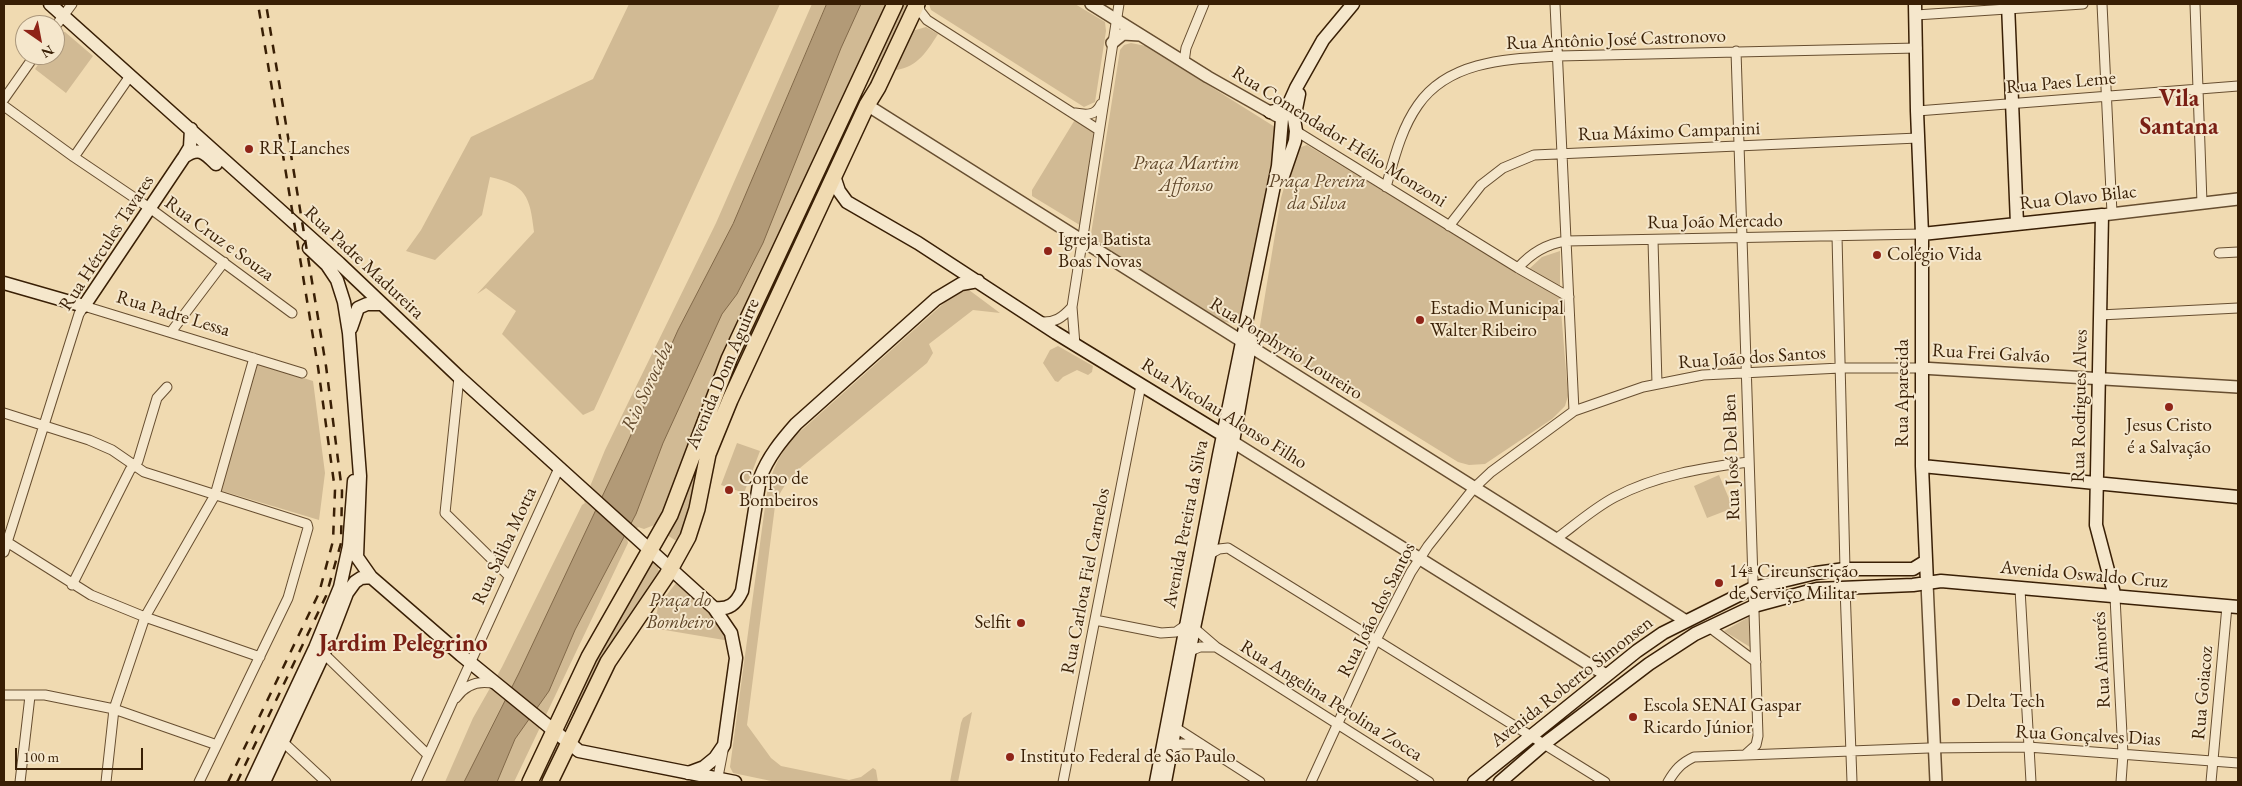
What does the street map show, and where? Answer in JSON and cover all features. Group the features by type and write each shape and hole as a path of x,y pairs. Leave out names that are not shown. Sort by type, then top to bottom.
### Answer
{"highway":[{"name":"Avenida Dom Aguirre","path":"530,782 549,728 648,547 670,515 729,359 895,4"},
{"name":"Avenida Dom Aguirre","path":"550,782 608,662 672,568 688,537 697,509 708,454 730,400 867,105 878,87 918,4"},
{"path":"867,105 863,102 862,96 886,22"}],"main road":[{"name":"Rua Padre Madureira","path":"50,4 62,15"},
{"name":"Avenida Pereira da Silva","path":"1190,626 1210,554 1228,438 1227,417 1246,345 1278,166 1282,119 1323,40 1352,4"},
{"path":"2008,6 2017,224"},
{"name":"Rua Aparecida","path":"1916,10 1917,111 1922,234 1922,466 1928,583"},
{"name":"Rua Padre Madureira","path":"65,18 339,263 459,377 648,547"},
{"name":"Avenida Pereira da Silva","path":"1156,782 1186,648 1276,198 1295,141 1294,120 1305,72"},
{"path":"1270,112 1280,110 1290,102"},
{"name":"Rua Hércules Tavares","path":"84,306 184,157 190,147 191,129"},
{"name":"Rua Padre Madureira","path":"184,157 192,152 206,154 327,264 340,287 350,333"},
{"name":"Rua Nicolau Alonso Filho","path":"834,176 839,191 847,202 978,281 1075,345 1228,438"},
{"name":"Rua Olavo Bilac","path":"1922,234 2107,214"},
{"name":"Rua Rodrigues Alves","path":"2107,214 2100,315 2096,525 2116,597"},
{"path":"714,608 724,609 731,607 738,600 742,591 760,478 766,461 774,450 796,424 936,299 961,284 978,281"},
{"name":"Rua Padre Lessa","path":"4,283 84,306"},
{"path":"381,304 367,304 358,308 350,333 360,501 357,557 371,577 568,744 579,751 717,780 735,782"},
{"path":"1207,425 1215,424 1227,417"},
{"path":"264,782 319,650 340,586 349,546 351,498 358,458"},
{"path":"1922,466 2238,497"},
{"path":"648,547 714,608 731,633 736,658 724,745 716,758 704,767 688,773"},
{"name":"Avenida Roberto Simonsen","path":"1474,782 1606,675 1663,633 1753,588 1816,573 1845,570 1913,569 1926,561"},
{"path":"252,782 347,593 354,582 361,578 371,577"},
{"name":"Avenida Oswaldo Cruz","path":"1928,583 1941,581 2233,606"},
{"name":"Avenida Roberto Simonsen","path":"1500,782 1544,744 1649,664 1708,627 1754,606 1817,589 1928,583"},
{"name":"Avenida Pereira da Silva","path":"1165,782 1176,728 1186,648"}],"street":[{"path":"64,15 72,4"},
{"path":"918,4 920,11 927,20 1099,130"},
{"name":"Rua Comendador Hélio Monzoni","path":"1091,4 1184,62 1282,119 1296,131 1449,226 1569,297"},
{"path":"1075,345 1072,307 1119,4"},
{"path":"1184,62 1186,48 1204,4"},
{"path":"1555,4 1574,411"},
{"path":"1916,10 2083,4"},
{"name":"Rua Rodrigues Alves","path":"2102,4 2106,96 2107,214"},
{"path":"2195,4 2202,203"},
{"path":"906,27 912,23 927,20"},
{"path":"1112,43 1123,34 1142,36"},
{"name":"Rua Antônio José Castronovo","path":"1386,187 1402,134 1418,104 1436,87 1466,69 1506,59 1558,56 1917,48"},
{"name":"Rua José Del Ben","path":"1736,51 1758,741"},
{"path":"4,99 28,65"},
{"path":"74,157 130,76"},
{"name":"Rua Paes Leme","path":"1917,111 2238,86"},
{"path":"1072,113 1085,115 1093,113 1099,109 1104,99"},
{"name":"Rua Porphyrio Loureiro","path":"867,105 1686,621"},
{"name":"Rua Cruz e Souza","path":"4,106 224,262 292,313"},
{"name":"Rua Máximo Campanini","path":"1449,226 1481,185 1503,168 1534,155 1562,152 1918,138"},
{"name":"Rua Olavo Bilac","path":"2107,214 2238,199"},
{"name":"Rua João Mercado","path":"1518,268 1537,250 1553,244 1566,242 1922,234"},
{"path":"1837,236 1845,570"},
{"path":"1653,240 1657,384"},
{"path":"2219,253 2238,252"},
{"path":"171,332 224,262"},
{"name":"Rua Padre Lessa","path":"84,306 302,373"},
{"name":"Rua Hércules Tavares","path":"4,552 79,314 84,306"},
{"path":"1039,322 1059,320 1072,307"},
{"path":"1056,333 1063,326 1072,307"},
{"path":"2100,315 2238,308"},
{"path":"106,782 114,709 145,617 215,495 254,358"},
{"name":"Rua João dos Santos","path":"1311,782 1376,640 1419,558 1474,488 1491,472 1574,411 1657,384 1703,375 1840,368 1921,368"},
{"name":"Rua Frei Galvão","path":"1921,368 2238,387"},
{"path":"459,377 445,513 509,576"},
{"name":"Rua Carlota Fiel Carnelos","path":"1063,782 1140,385"},
{"path":"72,585 130,470 138,461 157,398 167,387"},
{"path":"4,413 89,440 112,450 134,466 151,475 307,524 308,528 288,598 199,782"},
{"name":"Rua Nicolau Alonso Filho","path":"1228,438 1606,675"},
{"path":"1556,540 1589,514 1615,497 1654,481 1691,470 1748,462"},
{"name":"Rua Saliba Motta","path":"416,782 560,468"},
{"path":"7,542 72,585 91,595 145,617 260,657"},
{"path":"1210,554 1220,549 1228,548 1605,782"},
{"name":"Rua Aparecida","path":"1928,583 1936,782"},
{"path":"1845,587 1852,782"},
{"path":"2020,589 2031,782"},
{"name":"Rua Aimorés","path":"2116,597 2122,754 2121,782"},
{"name":"Rua Goiacoz","path":"2211,782 2233,606"},
{"path":"1095,620 1161,633 1176,632 1190,626"},
{"name":"Rua Angelina Perolina Zocca","path":"1190,626 1216,647 1429,782"},
{"path":"1708,627 1756,662"},
{"path":"1161,633 1186,648"},
{"name":"Rua Angelina Perolina Zocca","path":"1186,648 1216,647"},
{"path":"319,650 428,755"},
{"name":"Rua Saliba Motta","path":"444,720 460,692 479,682 498,685"},
{"path":"4,695 46,696 114,709 218,745"},
{"path":"20,782 30,696"},
{"path":"1176,728 1260,782"},
{"path":"1746,754 1754,749 1758,741 1763,748 1774,754"},
{"path":"282,742 326,782"},
{"path":"1172,749 1179,744 1201,744"},
{"path":"717,780 724,745"},
{"name":"Rua Gonçalves Dias","path":"1668,782 1674,770 1683,762 1694,757 1746,754 2028,747 2238,763"}],"green space":[{"path":"629,4 780,4 594,410 583,415 502,334 516,311 486,288 477,294 534,232 528,201 519,188 490,177 482,215 435,260 406,251 421,230 471,137 593,79"},
{"path":"812,4 890,4 664,513 657,524 644,529 638,527 627,538 628,543 514,782 445,782 473,718 502,667 582,505 585,503 584,501 605,450 716,223"},
{"path":"902,4 912,4 868,98 865,95 867,89"},
{"path":"929,4 1075,4 1105,22 1106,31 1095,102 1084,107 931,10"},
{"path":"926,27 938,34 930,46 916,62 896,70 895,68 912,31"},
{"path":"65,32 93,56 66,93 35,69 38,65 65,65"},
{"name":"Praça Martim Affonso","path":"1131,43 1146,46 1275,127 1278,138 1243,312 1240,319 1233,323 1224,322 1102,246 1095,241 1091,234 1120,50 1124,45"},
{"path":"859,95 862,106 678,542 667,535 737,352"},
{"path":"1076,118 1096,131 1083,227 1032,196 1032,190"},
{"name":"Estadio Municipal Walter Ribeiro","path":"1307,145 1560,298 1568,396 1565,406 1552,419 1485,464 1469,465 1458,462 1258,338 1281,198 1295,149"},
{"path":"1560,251 1560,290 1529,269 1542,257"},
{"path":"962,290 969,290 1000,313 973,310 929,344 933,353 927,363 800,468 782,490 775,506 747,725 771,758 781,766 849,780 861,777 873,768 876,770 878,782 776,782 733,773 730,767 766,499 776,466 794,437 953,295"},
{"path":"1058,346 1093,366 1092,372 1088,375 1077,370 1063,377 1058,382 1055,381 1043,363 1050,350"},
{"path":"257,363 313,381 325,473 319,520 219,490"},
{"path":"737,443 760,451 744,493 721,485"},
{"path":"1719,475 1733,508 1707,518 1694,486"},
{"path":"655,560 659,564 658,569 662,573 574,714 574,696 652,561"},
{"name":"Praça do Bombeiro","path":"676,583 715,616 730,641 647,627 657,612 658,606"},
{"path":"1749,617 1750,647 1724,631"},
{"path":"972,712 958,782 950,782 961,723 963,718"}],"shaded area":[{"name":"Rio Sorocaba","path":"827,4 861,4 841,48 763,243 737,294 722,314 663,443 636,514 575,630 549,691 515,739 497,782 464,782 519,673 626,446 678,330 733,224"}],"railway":[{"path":"228,782 319,593 333,541 335,490 318,367 258,4"},
{"path":"237,782 326,596 341,543 342,491 326,366 266,4"}],"place":[{"name":"RR Lanches","path":"249,149"},
{"name":"Igreja Batista Boas Novas","path":"1048,251"},
{"name":"Colégio Vida","path":"1877,255"},
{"name":"Estadio Municipal Walter Ribeiro","path":"1420,320"},
{"name":"Jesus Cristo é a Salvação","path":"2169,407"},
{"name":"Corpo de Bombeiros","path":"729,490"},
{"name":"14ª Circunscrição de Serviço Militar","path":"1719,583"},
{"name":"Selfit","path":"1021,623"},
{"name":"Delta Tech","path":"1956,702"},
{"name":"Escola SENAI Gaspar Ricardo Júnior","path":"1633,717"},
{"name":"Instituto Federal de São Paulo","path":"1010,757"}],"district":[{"name":"Vila Santana","path":"2179,113"},
{"name":"Jardim Pelegrino","path":"403,644"}],"park label":[{"name":"Praça Pereira da Silva","path":"1317,193"}]}
